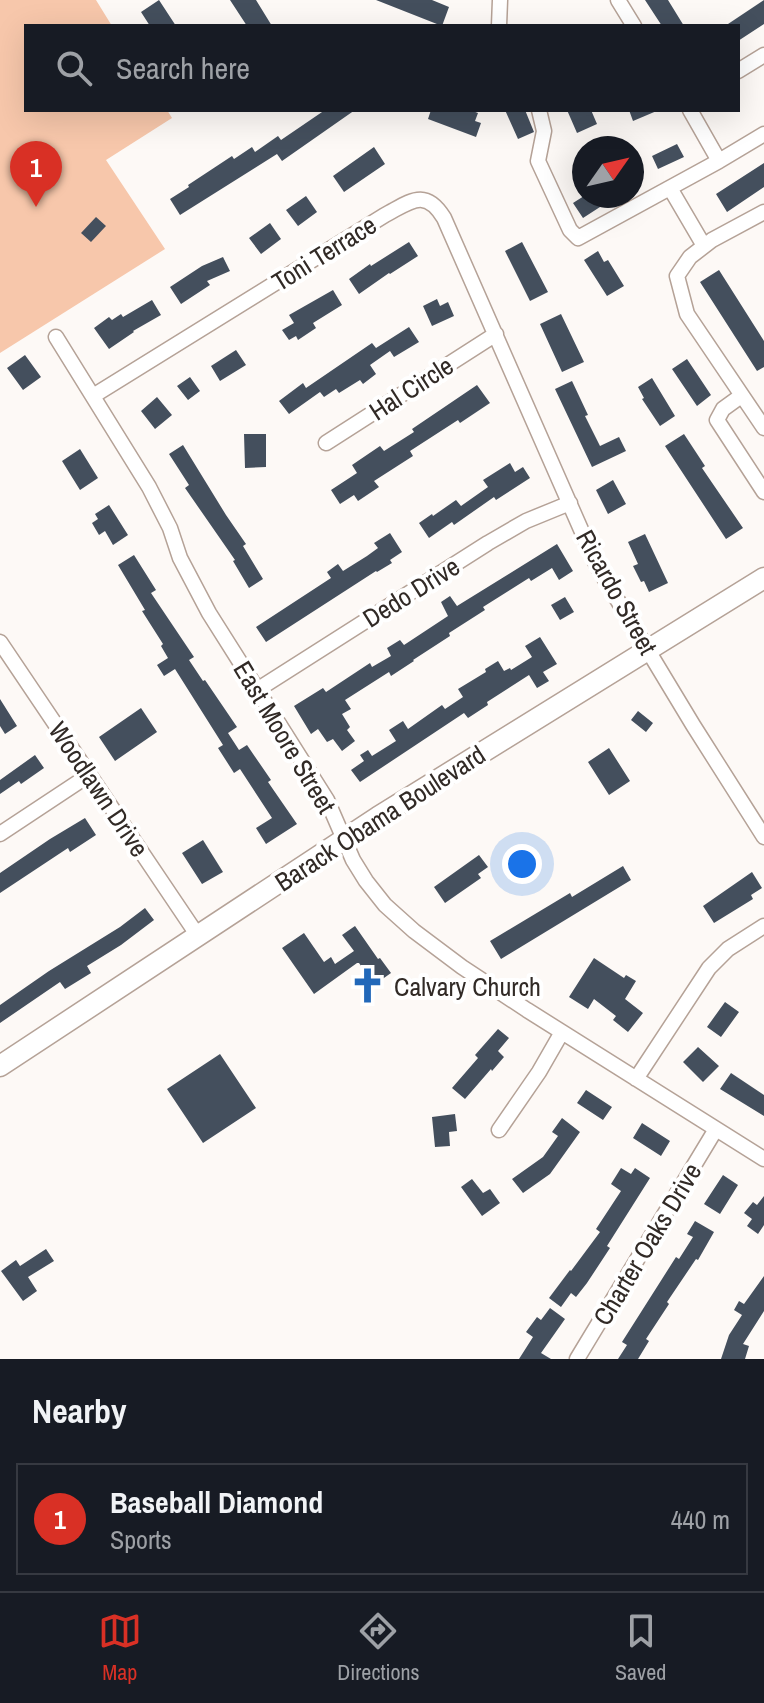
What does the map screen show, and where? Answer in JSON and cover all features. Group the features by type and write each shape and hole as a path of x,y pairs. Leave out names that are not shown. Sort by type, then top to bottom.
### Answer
{"main road":[{"name":"Barack Obama Boulevard","path":"0,1066 378,817 764,578"}],"street":[{"path":"499,24 500,0"},
{"path":"618,0 633,24"},
{"path":"740,70 764,55"},
{"path":"539,112 544,131 538,161 570,230 578,238 764,134"},
{"path":"691,112 719,161"},
{"path":"670,188 704,246"},
{"name":"Toni Terrace","path":"93,396 385,215 418,198 428,200 444,218 496,334"},
{"path":"764,212 704,246 690,257 677,276 687,314 764,428"},
{"name":"Hal Circle","path":"326,443 496,334"},
{"name":"Ricardo Street","path":"496,334 597,566 764,837"},
{"name":"East Moore Street","path":"56,337 149,487 197,592 327,800 353,860 366,881 397,917 462,967 764,1159"},
{"path":"741,396 723,409 717,420 764,492"},
{"name":"Dedo Drive","path":"257,690 488,543 526,521 570,503"},
{"name":"Woodlawn Drive","path":"0,642 198,936"},
{"path":"0,834 89,775"},
{"path":"636,1079 709,968 728,949 764,926"},
{"path":"499,1130 562,1032"},
{"name":"Charter Oaks Drive","path":"577,1359 716,1129"}],"shaded area":[{"path":"0,0 96,0 111,24 24,24 24,112 168,112 172,118 106,160 165,249 0,353"}],"building":[{"path":"159,0 175,24 149,24 141,12"},
{"path":"230,0 256,0 271,24 246,24"},
{"path":"376,0 432,0 449,7 443,24"},
{"path":"645,0 668,0 683,24 661,24"},
{"path":"764,0 764,24 740,40 740,24 728,24"},
{"path":"322,112 352,112 282,161 277,154 180,215 170,199 188,185 232,156 234,159 252,147 255,152 278,136 281,140"},
{"path":"430,112 475,112 478,113 475,121 481,123 476,137 428,119"},
{"path":"506,112 526,112 534,132 518,139"},
{"path":"568,112 592,112 597,124 577,133"},
{"path":"630,112 654,112 633,121"},
{"path":"677,144 684,157 658,169 652,156"},
{"path":"374,147 385,164 344,192 333,176"},
{"path":"764,163 764,187 727,212 716,194"},
{"path":"306,196 317,212 298,226 286,210"},
{"path":"576,208 598,208 583,218"},
{"path":"96,217 106,226 91,242 81,233"},
{"path":"270,223 281,239 261,254 249,238"},
{"path":"409,242 418,256 359,294 349,279"},
{"path":"522,242 548,292 530,301 505,251"},
{"path":"598,251 604,262 608,260 624,286 607,296 584,260"},
{"path":"223,257 230,271 207,281 210,285 181,304 170,287 202,266"},
{"path":"719,270 764,341 764,367 757,371 700,282"},
{"path":"333,290 342,305 313,323 316,328 298,340 296,336 289,340 282,330 294,323 289,315"},
{"path":"437,299 440,306 448,302 454,316 432,326 423,306"},
{"path":"152,300 161,315 109,349 94,328 109,317 112,320 121,314 123,317"},
{"path":"561,314 584,362 562,372 540,324"},
{"path":"409,327 419,342 394,357 390,351 370,365 376,374 363,384 360,380 339,393 336,389 324,397 320,392 289,414 279,401 303,383 306,388 372,343 376,348"},
{"path":"236,350 246,365 220,381 211,366"},
{"path":"25,355 41,377 23,390 7,368"},
{"path":"687,359 711,395 697,406 672,369"},
{"path":"190,377 200,391 188,400 177,386"},
{"path":"652,378 675,416 660,426 642,399 638,387"},
{"path":"572,381 600,446 619,437 626,451 592,467 555,389"},
{"path":"477,385 490,403 410,451 413,456 374,481 379,487 358,501 354,495 340,504 331,490 357,473 352,465 380,446 384,451 414,432 412,429"},
{"path":"157,397 172,415 155,429 141,411"},
{"path":"244,434 266,434 266,467 245,468"},
{"path":"684,434 705,466 702,468 743,528 726,539 665,446"},
{"path":"183,445 246,544 243,546 263,579 249,588 235,560 185,488 189,485 169,454"},
{"path":"80,449 98,478 80,490 62,461"},
{"path":"510,463 515,472 523,467 530,478 429,538 419,523 456,500 461,506 488,487 483,480"},
{"path":"613,480 626,504 608,514 596,490"},
{"path":"109,505 128,535 113,545 105,531 99,535 92,523 98,519 95,514"},
{"path":"390,533 402,552 390,560 392,563 266,642 256,627 331,578 327,572 338,564 343,571 367,556 378,548 374,543"},
{"path":"645,534 668,583 649,592 633,566 638,564 628,542"},
{"path":"557,544 573,571 559,580 552,568 531,581 529,578 483,607 485,610 414,661 391,676 389,672 345,700 351,709 342,714 350,727 347,730 355,741 342,751 333,739 327,742 318,729 311,734 294,706 323,688 326,692 370,663 372,667 391,656 387,648 400,640 404,645 448,616 441,602 450,596 457,606"},
{"path":"134,555 156,590 151,593 194,657 189,660 237,727 228,733 239,750 247,745 297,824 266,844 256,828 272,818 240,769 234,773 218,748 223,745 175,669 164,676 157,665 168,658 161,646 163,644 118,565"},
{"path":"565,597 574,612 560,620 551,605"},
{"path":"540,637 557,664 543,672 549,681 537,688 529,675 468,718 464,713 360,782 351,770 364,761 360,755 368,750 372,756 396,741 389,730 403,721 408,729 442,705 445,709 463,697 458,689 498,661 504,671 511,670 532,657 525,646"},
{"path":"0,699 17,726 5,734 0,726"},
{"path":"141,708 157,732 115,761 99,737"},
{"path":"638,711 653,723 646,732 631,720"},
{"path":"609,748 630,781 609,795 588,762"},
{"path":"35,755 44,768 0,794 0,780"},
{"path":"85,818 96,835 70,852 68,848 0,893 0,873"},
{"path":"203,840 223,872 202,884 182,853"},
{"path":"479,855 488,867 478,874 481,878 445,903 434,887"},
{"path":"623,866 631,880 501,959 490,941 570,893 572,897"},
{"path":"752,872 762,888 751,895 753,899 714,923 703,906"},
{"path":"145,908 154,920 87,966 91,973 65,989 60,982 0,1023 0,1005"},
{"path":"355,926 391,973 374,985 357,963 314,994 282,948 304,933 324,962 331,957 335,964 354,951 342,935"},
{"path":"594,958 624,978 626,975 636,981 625,999 643,1013 628,1032 613,1020 616,1016 594,999 588,1009 569,997"},
{"path":"725,1002 739,1012 721,1037 707,1027"},
{"path":"498,1029 509,1038 498,1051 504,1057 465,1099 452,1088"},
{"path":"698,1047 719,1066 703,1082 683,1062"},
{"path":"220,1054 256,1108 203,1143 167,1089"},
{"path":"731,1073 764,1095 764,1116 720,1089"},
{"path":"586,1090 612,1107 603,1120 577,1103"},
{"path":"455,1114 457,1131 449,1132 450,1146 435,1147 432,1117"},
{"path":"562,1118 580,1132 550,1174 523,1193 512,1179 543,1157 558,1136 552,1132"},
{"path":"642,1123 670,1141 661,1156 633,1138"},
{"path":"621,1168 631,1174 635,1168 650,1178 587,1283 576,1297 571,1293 561,1307 549,1298 600,1232 596,1229 621,1191 611,1184"},
{"path":"723,1175 738,1185 720,1214 704,1204"},
{"path":"472,1179 483,1193 490,1189 500,1203 482,1216 461,1187"},
{"path":"764,1196 764,1225 758,1234 747,1226 752,1219 744,1213 753,1202 757,1205"},
{"path":"695,1221 714,1232 667,1302 669,1304 646,1339 649,1341 638,1359 618,1359 627,1345 622,1342 676,1257 679,1259 693,1237 687,1234"},
{"path":"46,1249 54,1261 28,1277 37,1291 23,1301 1,1271 16,1260 20,1266"},
{"path":"764,1276 764,1311 743,1344 749,1346 745,1359 721,1359 729,1335 742,1315 734,1310 739,1301 744,1304"},
{"path":"550,1308 565,1319 541,1353 551,1359 519,1359 533,1337 526,1332 537,1317 541,1320"}],"place":[{"name":"Baseball Diamond","path":"36,207"},
{"name":"Calvary Church","path":"368,986"}]}
